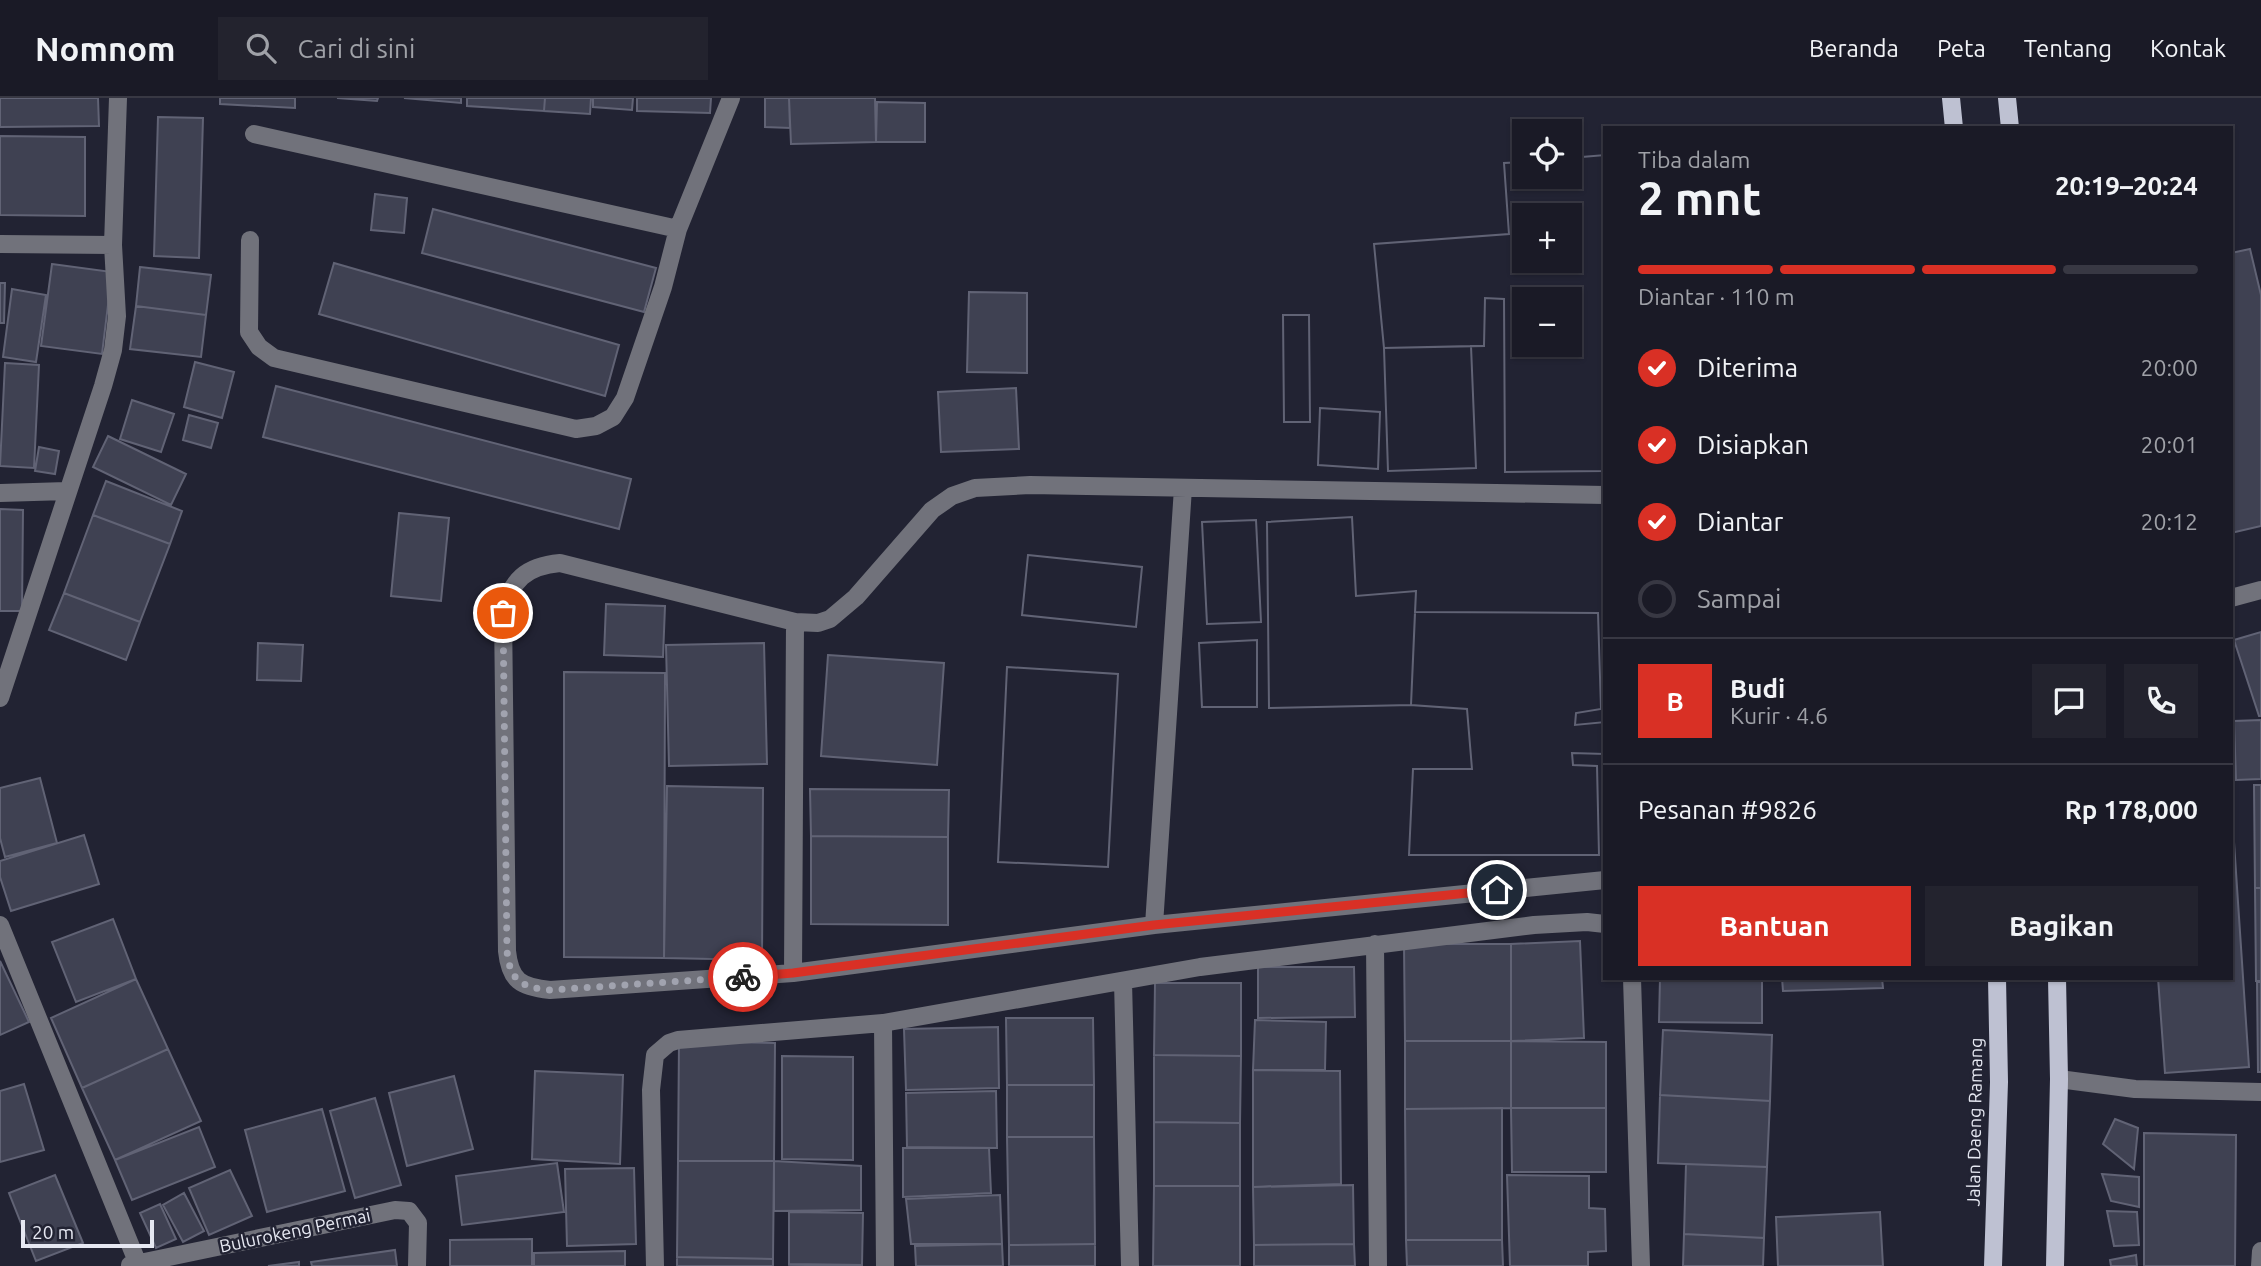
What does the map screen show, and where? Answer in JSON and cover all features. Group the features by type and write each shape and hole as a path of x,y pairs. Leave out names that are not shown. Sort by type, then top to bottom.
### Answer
{"main road":[{"path":"1951,98 1954,126"},
{"path":"2007,98 2010,126"},
{"name":"Jalan Daeng Ramang","path":"1993,1266 1998,1082 1997,980"},
{"path":"2054,1266 2059,1079 2057,980"}],"street":[{"path":"0,698 113,351 117,316 113,245 118,98"},
{"path":"250,240 249,332 259,347 274,358 576,429 596,426 613,416 625,398 663,287 678,229 731,98"},
{"path":"254,134 678,229"},
{"path":"0,244 113,245"},
{"path":"1603,495 1030,485 975,488 952,496 932,510 856,597 830,619 818,623 795,622 560,563 534,567 519,579 509,592 503,613 508,967 519,983 535,989 793,973 1154,925 1603,880"},
{"path":"1154,925 1183,488"},
{"path":"0,493 67,491"},
{"path":"2233,597 2261,590"},
{"path":"793,973 795,622"},
{"path":"655,1266 651,1090 653,1061 660,1049 678,1040 883,1023 1199,967 1534,925 1603,924"},
{"path":"0,925 132,1265"},
{"path":"1375,944 1378,1266"},
{"path":"1632,980 1642,1266"},
{"path":"1123,981 1130,1266"},
{"path":"883,1023 886,1266"},
{"path":"2059,1079 2135,1089 2261,1092"},
{"name":"Bulurokeng Permai","path":"132,1265 192,1259 395,1210 409,1211 418,1223 417,1266"},
{"path":"2260,1266 2261,1251"}],"building":[{"path":"0,98 98,98 99,126 0,127"},
{"path":"220,98 295,98 295,108 220,104"},
{"path":"337,98 378,98 377,101"},
{"path":"404,98 461,98 461,103"},
{"path":"467,98 545,98 544,111 467,106"},
{"path":"545,98 591,98 590,114 544,111"},
{"path":"593,98 633,98 632,110 593,107"},
{"path":"637,98 711,98 710,113 637,111"},
{"path":"765,98 789,98 790,128 765,127"},
{"path":"789,98 875,98 876,142 791,144"},
{"path":"877,102 925,103 925,142 876,142"},
{"path":"158,117 203,118 199,258 154,256"},
{"path":"0,136 85,137 85,216 0,215"},
{"path":"1603,155 1603,471 1505,472 1504,299 1485,298 1484,346 1471,346 1476,468 1388,471 1384,348 1374,244 1509,234 1504,163 1512,163 1512,189 1582,189 1582,157"},
{"path":"1603,155 1603,471 1505,472 1504,299 1485,298 1484,346 1384,348 1374,244 1509,234 1504,163 1512,163 1512,189 1582,189 1582,157"},
{"path":"375,194 407,198 404,233 371,230"},
{"path":"433,209 656,268 644,312 422,253"},
{"path":"2250,249 2261,295 2261,526 2233,533 2233,253"},
{"path":"334,263 619,345 605,396 319,314"},
{"path":"52,264 112,272 102,354 41,346"},
{"path":"140,267 211,275 206,315 136,306"},
{"path":"0,283 5,283 4,323 0,323"},
{"path":"12,289 46,295 36,362 3,357"},
{"path":"969,292 1027,293 1027,373 967,372"},
{"path":"136,306 206,315 201,357 130,349"},
{"path":"1283,315 1309,315 1310,422 1284,422"},
{"path":"1283,315 1309,315 1310,422 1284,422"},
{"path":"1471,346 1476,468 1388,471 1384,348"},
{"path":"195,362 234,372 222,418 184,407"},
{"path":"5,363 39,365 34,468 0,466"},
{"path":"276,386 631,479 619,529 263,437"},
{"path":"1016,388 1019,449 941,452 938,392"},
{"path":"132,400 174,414 161,452 120,439"},
{"path":"1320,408 1380,412 1378,469 1318,465"},
{"path":"1320,408 1380,412 1378,469 1318,465"},
{"path":"189,415 218,423 211,448 183,440"},
{"path":"108,436 186,474 171,505 93,467"},
{"path":"39,447 59,451 55,474 35,471"},
{"path":"106,481 182,511 170,544 93,515"},
{"path":"0,509 23,510 22,611 0,611"},
{"path":"399,513 449,518 441,601 391,596"},
{"path":"93,515 170,544 140,622 64,593"},
{"path":"1352,517 1356,596 1416,591 1415,612 1598,613 1601,709 1576,713 1575,725 1603,722 1603,754 1572,753 1573,765 1597,766 1599,855 1409,855 1413,769 1472,769 1467,709 1411,705 1269,708 1267,522"},
{"path":"1352,517 1356,596 1416,591 1411,705 1269,708 1267,522"},
{"path":"1256,520 1261,622 1207,624 1202,522"},
{"path":"1256,520 1261,622 1207,624 1202,522"},
{"path":"1028,555 1142,567 1136,627 1022,615"},
{"path":"1028,555 1142,567 1136,627 1022,615"},
{"path":"64,593 140,622 126,660 49,630"},
{"path":"606,604 665,606 663,657 604,655"},
{"path":"1415,612 1598,613 1601,709 1576,713 1575,725 1603,722 1603,754 1572,753 1573,765 1597,766 1599,855 1409,855 1413,769 1472,769 1467,709 1411,705"},
{"path":"2261,632 2261,716 2259,716 2234,640"},
{"path":"1257,640 1257,707 1202,707 1199,643"},
{"path":"1257,640 1257,707 1202,707 1199,643"},
{"path":"258,643 303,645 301,681 257,680"},
{"path":"764,643 767,764 669,766 666,645"},
{"path":"828,655 944,663 937,765 821,756"},
{"path":"1007,667 1118,674 1108,867 998,862"},
{"path":"1007,667 1118,674 1108,867 998,862"},
{"path":"564,672 665,673 664,958 564,957"},
{"path":"2261,720 2261,779 2236,780 2234,721"},
{"path":"40,778 57,843 5,857 0,838 0,788"},
{"path":"2254,785 2261,785 2261,888 2255,888"},
{"path":"667,786 763,788 762,960 664,958"},
{"path":"810,789 949,790 948,837 811,836"},
{"path":"2233,827 2249,1067 2165,1073 2158,980 2233,980"},
{"path":"84,835 99,884 11,911 0,877 0,861"},
{"path":"811,836 948,837 948,925 811,924"},
{"path":"2255,888 2261,888 2261,981 2256,981"},
{"path":"113,919 136,979 76,1002 52,942"},
{"path":"1580,941 1584,1038 1511,1041 1511,944"},
{"path":"1404,944 1511,944 1511,1041 1405,1041"},
{"path":"0,961 29,1022 0,1035"},
{"path":"1258,967 1354,967 1355,1017 1258,1018"},
{"path":"136,979 168,1049 82,1088 51,1018"},
{"path":"1660,980 1762,980 1762,1023 1659,1022"},
{"path":"1782,980 1882,980 1883,988 1783,991"},
{"path":"2257,982 2261,982 2261,1072 2258,1072"},
{"path":"1155,983 1241,983 1241,1056 1154,1055"},
{"path":"1006,1018 1093,1018 1094,1085 1007,1085"},
{"path":"1255,1020 1326,1022 1325,1070 1253,1070"},
{"path":"998,1027 999,1088 906,1090 904,1029"},
{"path":"1663,1030 1772,1035 1770,1101 1660,1095"},
{"path":"679,1041 775,1043 774,1161 678,1161"},
{"path":"1405,1041 1511,1041 1511,1108 1405,1109"},
{"path":"1511,1041 1606,1042 1606,1108 1511,1108"},
{"path":"168,1049 201,1121 115,1160 82,1088"},
{"path":"1154,1055 1241,1056 1240,1123 1154,1122"},
{"path":"782,1056 853,1057 853,1160 782,1159"},
{"path":"1253,1070 1340,1071 1341,1184 1253,1187"},
{"path":"535,1071 623,1075 620,1164 532,1159"},
{"path":"454,1076 473,1149 407,1166 389,1093"},
{"path":"24,1084 44,1150 0,1162 0,1091"},
{"path":"1007,1085 1094,1085 1094,1137 1007,1137"},
{"path":"996,1091 997,1148 907,1147 906,1093"},
{"path":"1660,1095 1770,1101 1767,1167 1658,1163"},
{"path":"375,1098 401,1185 355,1198 330,1111"},
{"path":"1502,1108 1502,1240 1406,1240 1405,1109"},
{"path":"1511,1108 1606,1108 1606,1172 1512,1172"},
{"path":"322,1109 345,1191 267,1212 245,1130"},
{"path":"2115,1119 2138,1128 2134,1169 2103,1144"},
{"path":"1154,1122 1240,1123 1240,1186 1154,1186"},
{"path":"199,1127 215,1167 132,1200 115,1160"},
{"path":"2144,1133 2236,1135 2235,1266 2144,1266"},
{"path":"1007,1137 1094,1137 1095,1244 1009,1245"},
{"path":"903,1148 989,1148 991,1193 903,1197"},
{"path":"678,1161 774,1161 773,1259 677,1257"},
{"path":"774,1161 861,1166 861,1210 774,1211"},
{"path":"557,1163 564,1212 462,1225 456,1176"},
{"path":"1686,1164 1767,1167 1764,1238 1684,1234"},
{"path":"634,1168 636,1244 567,1246 565,1169"},
{"path":"230,1170 252,1216 209,1235 189,1188"},
{"path":"2102,1174 2139,1177 2139,1207 2111,1201"},
{"path":"55,1175 83,1243 36,1261 9,1193"},
{"path":"1507,1175 1589,1176 1589,1208 1605,1209 1606,1251 1588,1252 1588,1266 1510,1266"},
{"path":"1353,1185 1354,1244 1254,1245 1253,1187"},
{"path":"1154,1186 1240,1186 1240,1266 1153,1266"},
{"path":"184,1193 204,1231 183,1242 163,1205"},
{"path":"1000,1195 1002,1244 911,1244 906,1199"},
{"path":"160,1204 176,1239 156,1248 140,1213"},
{"path":"2107,1211 2137,1212 2139,1245 2114,1246"},
{"path":"789,1212 863,1213 862,1265 789,1264"},
{"path":"1880,1212 1883,1266 1778,1266 1776,1217"},
{"path":"1684,1234 1764,1238 1763,1266 1683,1266"},
{"path":"532,1239 532,1266 450,1266 450,1240"},
{"path":"1406,1240 1502,1240 1503,1266 1407,1266"},
{"path":"1002,1244 1003,1266 916,1266 915,1246"},
{"path":"1095,1244 1095,1266 1009,1266 1009,1245"},
{"path":"1354,1244 1355,1266 1254,1266 1254,1245"},
{"path":"395,1250 397,1266 312,1266 311,1262"},
{"path":"625,1251 625,1266 534,1266 534,1253"},
{"path":"2136,1255 2137,1266 2111,1266 2110,1260"},
{"path":"677,1257 773,1259 773,1266 677,1266"},
{"path":"299,1262 299,1266 268,1266"},
{"path":"862,1265 862,1266 789,1266"}],"way so far":[{"path":"503,613 508,967 519,983 535,989 550,990 743,977"}],"route":[{"path":"743,977 793,973 1154,925 1497,890"}]}
